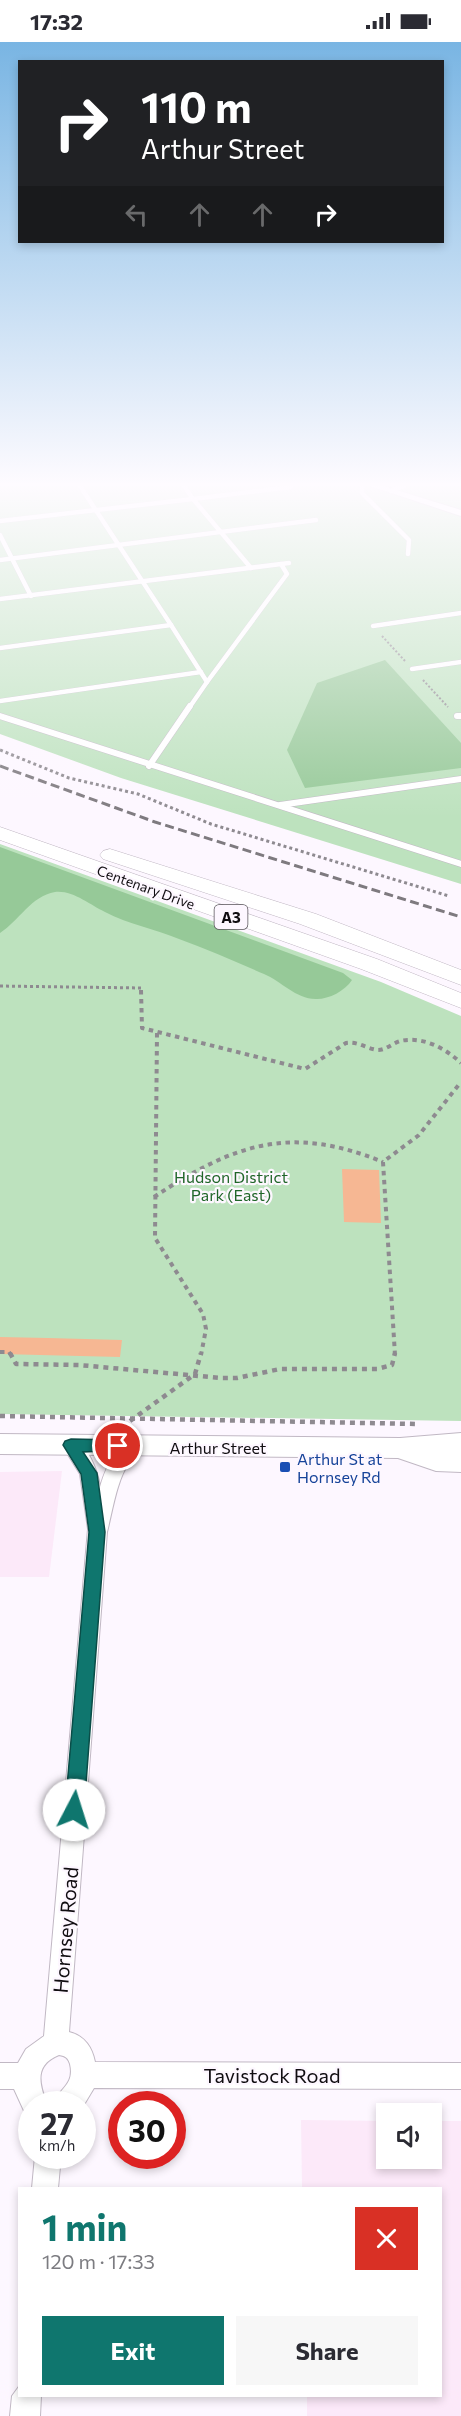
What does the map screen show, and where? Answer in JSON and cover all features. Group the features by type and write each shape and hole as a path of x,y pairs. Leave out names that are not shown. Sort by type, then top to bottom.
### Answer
{"highway":[{"name":"Centenary Drive","path":"0,813 105,854 308,919 461,978"},
{"name":"Centenary Drive","path":"0,833 369,964 461,1001"}],"main road":[{"name":"Arthur Street","path":"0,1444 400,1448 435,1443 461,1443"},
{"name":"Arthur Street","path":"400,1448 436,1460 461,1461"}],"street":[{"name":"Hornsey Road","path":"71,1445 89,1473 97,1532"},
{"name":"Hornsey Road","path":"56,2042 97,1532 114,1473 123,1456 141,1446"},
{"path":"22,2091 11,2076 29,2056 46,2043 56,2042 63,2043 76,2051 84,2075 78,2091"},
{"name":"Tavistock Road","path":"84,2075 461,2076"},
{"path":"45,2187 47,2169"},
{"path":"25,2416 27,2397"}],"lane":[{"path":"0,599 23,597"},
{"path":"152,597 207,682"},
{"path":"150,766 269,597"},
{"path":"373,626 461,613"},
{"path":"0,648 171,625"},
{"path":"412,669 461,662"},
{"path":"0,701 201,672"},
{"path":"0,716 461,864"},
{"path":"279,805 461,779"}],"path":[{"path":"0,750 69,778 138,794 211,824 448,896"},
{"path":"0,986 141,988 142,1028 305,1069 346,1043 358,1043 379,1050 399,1041 414,1039 445,1050 461,1063"},
{"path":"130,1421 195,1374 206,1323 183,1280 167,1260 155,1238 157,1033"},
{"path":"383,1162 419,1135 461,1082"},
{"path":"154,1197 186,1175 212,1163 279,1142 335,1143 362,1151 383,1162"},
{"path":"0,1352 9,1352 16,1364 42,1363 237,1378 280,1369 377,1369 392,1365 395,1355 383,1162"},
{"path":"0,1416 130,1421 428,1425"}],"shaded area":[{"path":"62,1471 49,1577 0,1577 0,1472"},
{"path":"301,2120 376,2121 376,2169 442,2169 442,2121 461,2121 461,2416 307,2416 307,2397 442,2397 442,2187 302,2187"}],"green space":[{"path":"0,597 461,597 461,884 121,778 0,734"},
{"path":"385,660 461,743 461,768 305,788 287,750 317,683"},
{"name":"Hudson District Park (East)","path":"0,844 381,982 461,1016 461,1421 0,1414"},
{"path":"0,847 343,973 352,980 341,991 327,998 317,999 303,996 264,974 190,943 114,916 75,896 62,892 47,894 39,898 0,933"}],"building":[{"path":"342,1169 379,1170 381,1223 344,1222"},
{"path":"0,1337 122,1340 120,1357 0,1354"}],"railway":[{"path":"0,766 155,822 461,917"}],"place":[{"name":"Arthur St at Hornsey Rd","path":"285,1467"}],"route":[{"path":"74,1810 97,1532 89,1473 71,1445 118,1446"}]}
